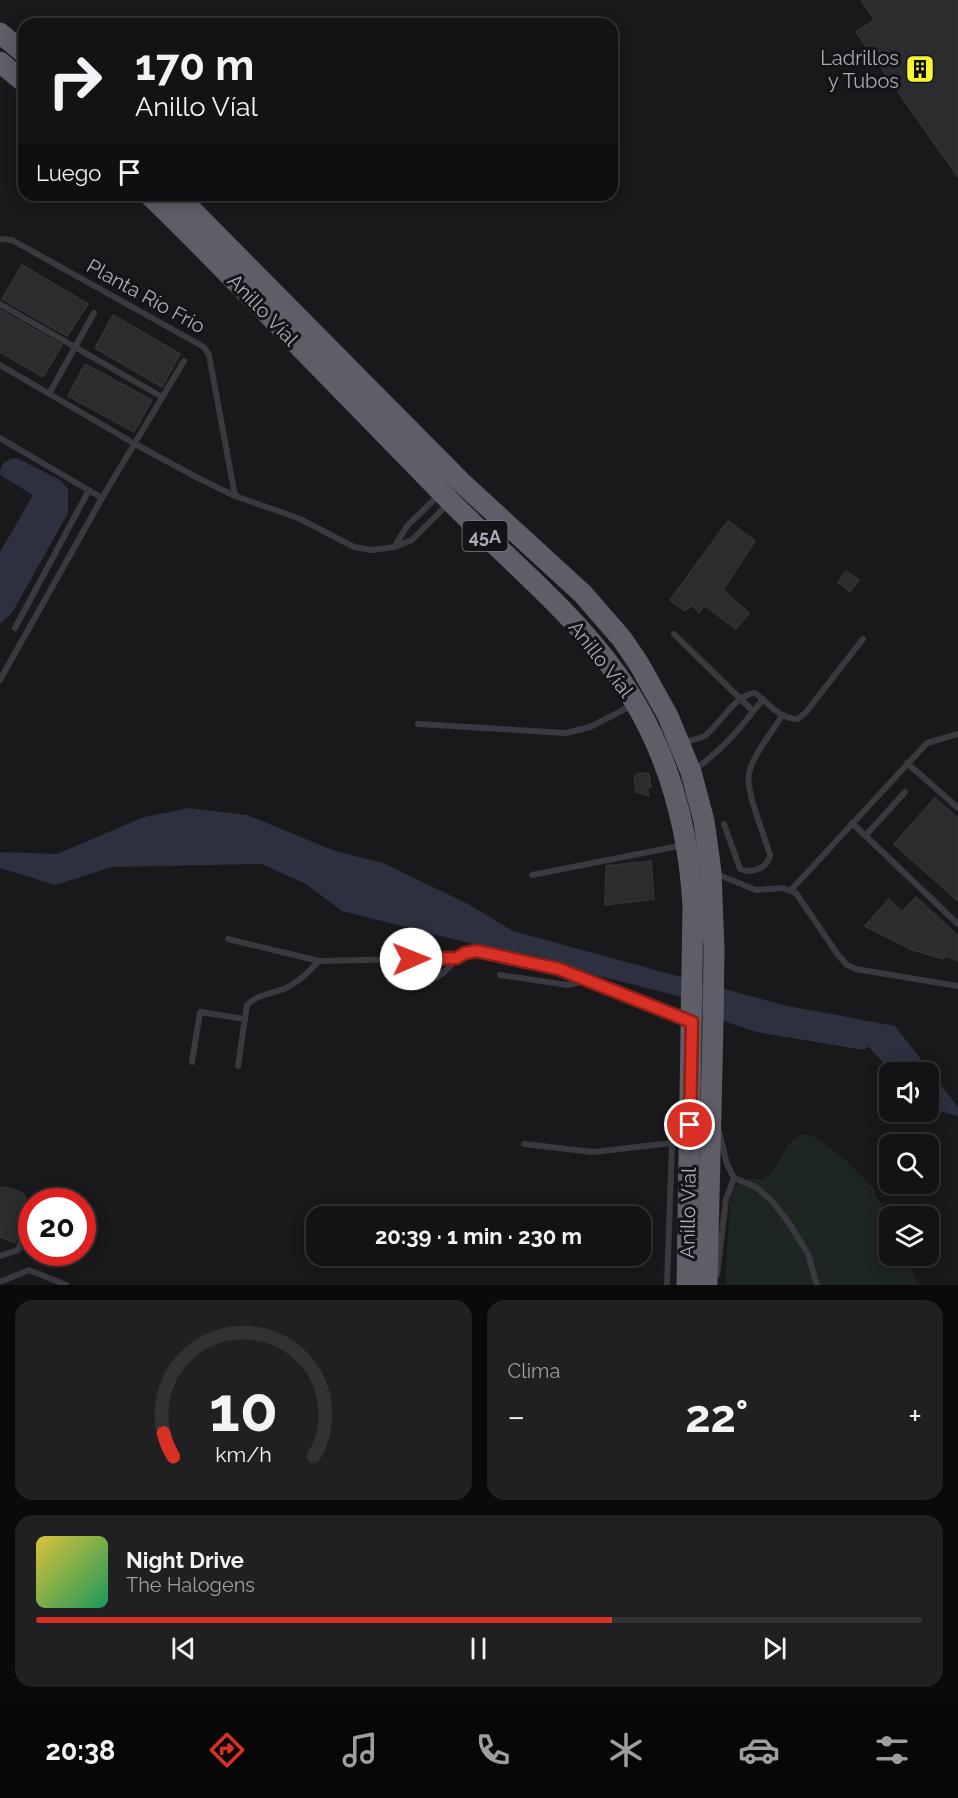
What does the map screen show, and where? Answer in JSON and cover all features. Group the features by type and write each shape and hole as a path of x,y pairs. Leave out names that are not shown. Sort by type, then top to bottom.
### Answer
{"highway":[{"path":"0,33 18,48"},
{"path":"0,62 18,77"},
{"name":"Anillo Víal","path":"155,201 586,636 616,672 651,733 668,772 687,844 693,906 703,948 713,1023 707,1285"},
{"name":"Anillo Víal","path":"183,201 461,482 568,580 603,616 639,664 668,716 691,772 704,822 711,872 703,948 692,1018 687,1285"}],"lane":[{"name":"Planta Río Frio","path":"0,239 12,240 204,347 209,355 235,496"},
{"path":"0,304 162,397"},
{"path":"49,394 94,313"},
{"path":"0,680 102,498 184,362"},
{"path":"0,365 135,444 235,496 298,518 354,547 371,550 395,547 411,540 446,497"},
{"path":"0,438 102,498"},
{"path":"15,628 89,490"},
{"path":"395,547 407,526 446,497"},
{"path":"674,634 753,711"},
{"path":"680,743 705,736 740,698 748,694 755,693 782,716 798,719 863,639"},
{"path":"691,772 709,760 732,739 763,699"},
{"path":"418,724 566,733 590,728 636,704"},
{"path":"724,824 741,869 753,872 765,866 770,855 749,787 748,774 782,716"},
{"path":"791,890 906,763 927,743 958,734"},
{"path":"906,763 958,808"},
{"path":"866,836 905,792"},
{"path":"852,823 958,924"},
{"path":"532,875 687,844"},
{"path":"711,872 756,890 783,888 796,893 847,965 856,969 958,986"},
{"path":"228,939 319,961 457,958"},
{"path":"416,981 430,981 457,958 465,953 477,951 559,969 692,1018"},
{"path":"238,1066 247,1005 254,998 286,988 300,979 319,961"},
{"path":"500,975 568,985 588,980"},
{"path":"192,1062 200,1012 245,1019"},
{"path":"710,1102 734,1178 756,1188 772,1201 808,1254 817,1285"},
{"path":"524,1144 593,1152 672,1143 690,1125"},
{"path":"668,1285 672,1143"},
{"path":"716,1285 726,1199 734,1178"},
{"path":"0,1257 18,1250"},
{"path":"0,1281 29,1269 66,1285"}],"shaded area":[{"path":"801,1134 813,1136 843,1157 872,1187 882,1206 879,1206 879,1266 910,1266 918,1285 725,1285 731,1188 751,1178 762,1180 771,1174 788,1145"}],"water":[{"path":"17,458 60,480 68,489 68,513 12,613 0,624 0,552 33,495 0,475 4,463"},
{"path":"189,808 247,815 335,851 383,863 468,904 513,931 783,1005 895,1026 923,1062 883,1062 865,1043 342,911 306,884 262,864 112,867 55,885 0,868 0,852 57,854 144,817"},
{"path":"939,1083 958,1107 958,1116 939,1111"}],"building":[{"name":"Ladrillos y Tubos","path":"861,0 958,0 958,177 856,32 875,20"},
{"path":"22,265 88,304 67,336 2,299"},
{"path":"0,310 62,345 43,377 0,352"},
{"path":"113,315 180,354 162,387 95,348"},
{"path":"85,364 152,400 134,432 68,396"},
{"path":"728,521 755,541 723,590 749,613 736,629 704,605 699,613 692,605 685,611 670,600"},
{"path":"846,571 859,580 850,592 838,582"},
{"path":"637,774 649,774 651,787 647,789 649,796 636,792 634,778"},
{"path":"935,798 958,818 958,901 894,844"},
{"path":"651,861 654,899 605,905 606,866"},
{"path":"916,897 958,936 958,961 946,956 943,959 913,950 865,926 889,899 902,912"},
{"path":"5,1187 18,1191 18,1235 15,1243 0,1237 0,1188"}],"waterway":[{"path":"699,1002 760,1022 861,1039"}],"place":[{"name":"Ladrillos y Tubos","path":"920,69"}],"route":[{"path":"411,959 457,958 465,953 477,951 539,964 559,969 692,1022 690,1125"}]}
